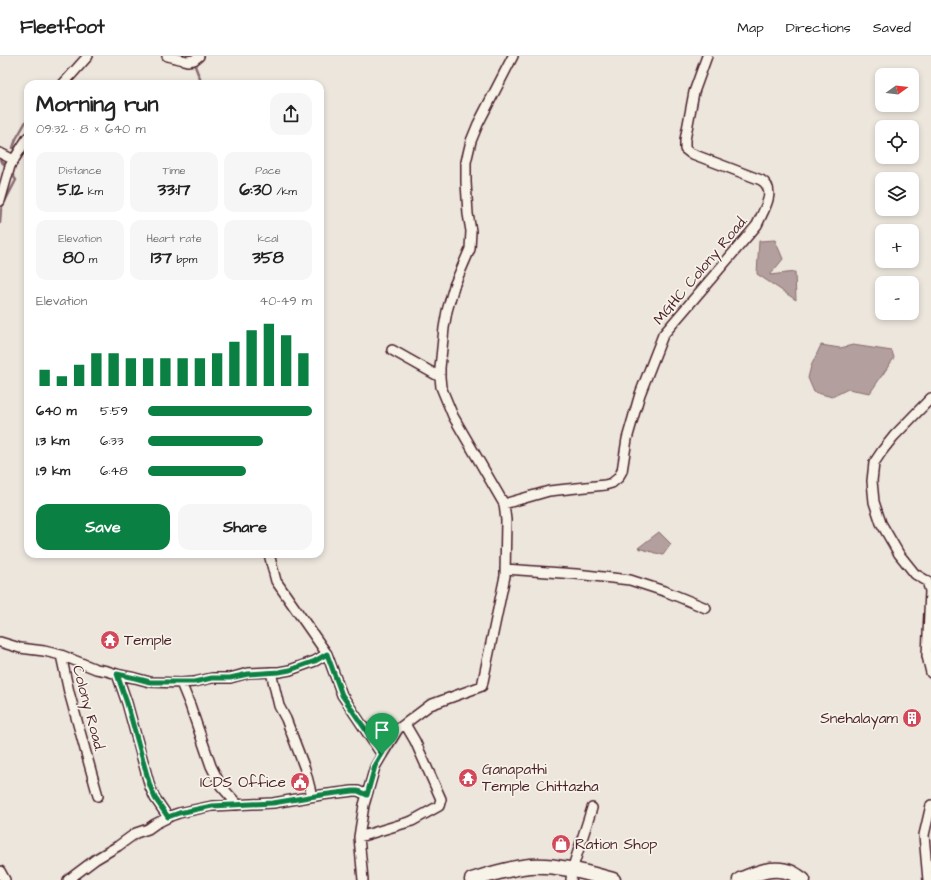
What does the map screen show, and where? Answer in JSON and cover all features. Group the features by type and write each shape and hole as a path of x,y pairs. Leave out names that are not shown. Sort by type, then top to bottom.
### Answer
{"main road":[{"path":"472,880 530,866 555,867 571,875 613,880"},
{"path":"740,880 754,877 770,870 781,870 792,873 803,880"}],"street":[{"path":"67,80 88,56"},
{"path":"168,56 187,61 194,60 199,56"},
{"path":"363,880 359,837 364,805 375,766 398,729 430,704 482,686 505,576 506,520 504,504 453,416 441,387 440,378 447,310 454,286 470,249 472,231 468,214 466,162 471,141 478,124 513,56"},
{"name":"MGHC Colony Road.","path":"504,504 549,491 605,485 612,483 618,478 622,471 627,439 640,394 663,336 757,225 766,207 770,192 766,183 690,153 685,149 685,140 694,92 707,56"},
{"path":"0,202 12,163 24,144"},
{"path":"0,153 12,163"},
{"path":"392,350 440,378"},
{"path":"931,398 894,436 882,451 874,463 872,481 874,502 881,523 899,554 914,574 927,581 930,591 927,656 931,673"},
{"path":"270,558 276,581 327,654 342,695 382,754"},
{"path":"505,569 576,574 630,580 667,592 706,608"},
{"path":"0,642 20,648 61,655"},
{"name":"Colony Road.","path":"61,655 96,669 150,682 181,683 212,678 230,678 248,674 290,670 315,661 327,654"},
{"name":"Colony Road.","path":"61,655 98,796"},
{"path":"271,672 277,683 279,706 286,719 305,769 312,796"},
{"path":"117,674 127,703 150,786 155,798 168,817"},
{"path":"181,683 211,766 221,786 238,805"},
{"path":"359,837 412,821 439,806 441,799 415,741 405,724"},
{"path":"68,880 96,858 118,846 136,833 148,829 168,817 179,813 206,807 273,803 353,791 358,791 367,795"},
{"path":"928,880 929,868 924,834 931,805"},
{"path":"571,875 592,808"},
{"path":"0,871 5,880"}],"shaded area":[{"path":"775,240 783,259 770,275 795,272 796,300 757,274 759,241"},
{"path":"821,345 840,348 853,345 892,351 894,358 870,393 848,389 832,397 814,392 808,378 811,366"},
{"path":"659,532 671,544 663,555 638,548"}],"waterway":[{"path":"195,66 200,80"},
{"path":"13,148 24,125"},
{"path":"0,160 7,167"},
{"path":"0,223 1,209 16,180 11,173"}],"place":[{"name":"Temple","path":"110,640"},
{"name":"Snehalayam","path":"912,718"},
{"name":"Ganapathi Temple Chittazha","path":"468,778"},
{"name":"ICDS Office","path":"300,782"},
{"name":"Ration Shop","path":"561,844"}],"route":[{"path":"327,654 342,695 382,754 375,766 367,795 358,791 353,791 273,803 212,806 179,813 168,817 155,798 150,786 127,703 117,674 150,682 194,682 212,678 230,678 248,674 290,670 315,661 327,654"}]}
